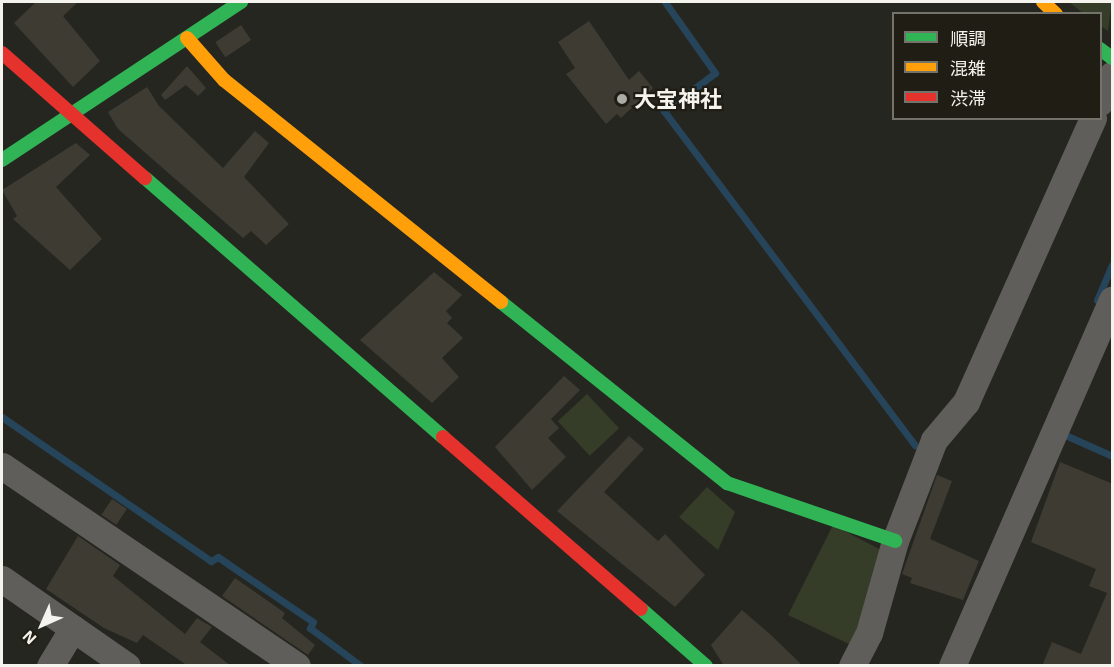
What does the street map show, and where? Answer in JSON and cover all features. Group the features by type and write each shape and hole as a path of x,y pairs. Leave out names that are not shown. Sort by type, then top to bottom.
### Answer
{"street":[{"path":"2,160 187,38 225,6"},
{"path":"187,38 224,80 727,483 895,541"},
{"path":"2,53 706,666"},
{"path":"1102,100 1113,75"},
{"path":"852,666 869,633 895,541 934,440 966,402 1092,120"},
{"path":"952,666 1113,299"},
{"path":"2,466 297,666"},
{"path":"2,579 127,666"},
{"path":"50,666 73,628"}],"green space":[{"path":"1069,2 1112,2 1108,31 1102,27 1102,12 1082,12"},
{"path":"587,394 619,428 590,456 558,421"},
{"path":"707,487 735,512 718,550 679,517"},
{"path":"833,525 885,552 851,645 788,615"}],"building":[{"path":"36,2 78,2 63,16 100,61 73,87 14,23"},
{"path":"589,21 629,80 639,71 653,88 621,118 617,114 606,124 566,74 575,68 558,42"},
{"path":"241,25 251,40 225,57 215,42"},
{"path":"187,66 206,88 198,96 186,85 165,100 161,95"},
{"path":"147,87 159,106 223,168 255,131 269,143 244,177 289,224 266,245 251,231 243,238 118,129 108,112"},
{"path":"76,143 90,155 56,187 102,239 70,270 13,219 17,216 2,190"},
{"path":"434,272 462,295 446,311 452,318 447,323 463,338 442,358 459,377 432,403 360,340"},
{"path":"564,376 580,390 551,419 559,428 548,438 566,457 532,490 495,447"},
{"path":"629,436 644,449 604,492 658,541 665,534 705,575 675,607 557,511"},
{"path":"1060,462 1113,484 1113,666 1042,666 1052,642 1081,654 1107,593 1089,586 1096,569 1031,542"},
{"path":"937,475 952,481 930,539 979,561 963,600 910,583 912,578 902,574"},
{"path":"112,499 127,509 116,525 101,515"},
{"path":"78,536 120,565 113,576 185,634 197,618 212,627 200,642 231,666 188,666 143,635 137,643 104,628 46,589"},
{"path":"235,578 285,613 282,618 315,645 308,655 222,596"},
{"path":"742,610 803,666 724,666 711,645"}],"waterway":[{"path":"665,2 715,73 664,111 915,445"},
{"path":"1097,300 1112,265"},
{"path":"2,417 211,561 218,557 313,622 310,628 361,666"},
{"path":"1063,434 1112,456"}],"traffic: fast":[{"path":"2,160 241,2"},
{"path":"1102,50 1112,58"},
{"path":"145,178 443,437"},
{"path":"501,302 727,483 895,541"},
{"path":"641,609 706,666"}],"traffic: slow":[{"path":"1043,2 1054,12"},
{"path":"187,38 224,80 501,302"}],"traffic: jam":[{"path":"2,53 145,178"},
{"path":"443,437 641,609"}],"place":[{"name":"大宝神社","path":"622,99"}]}
